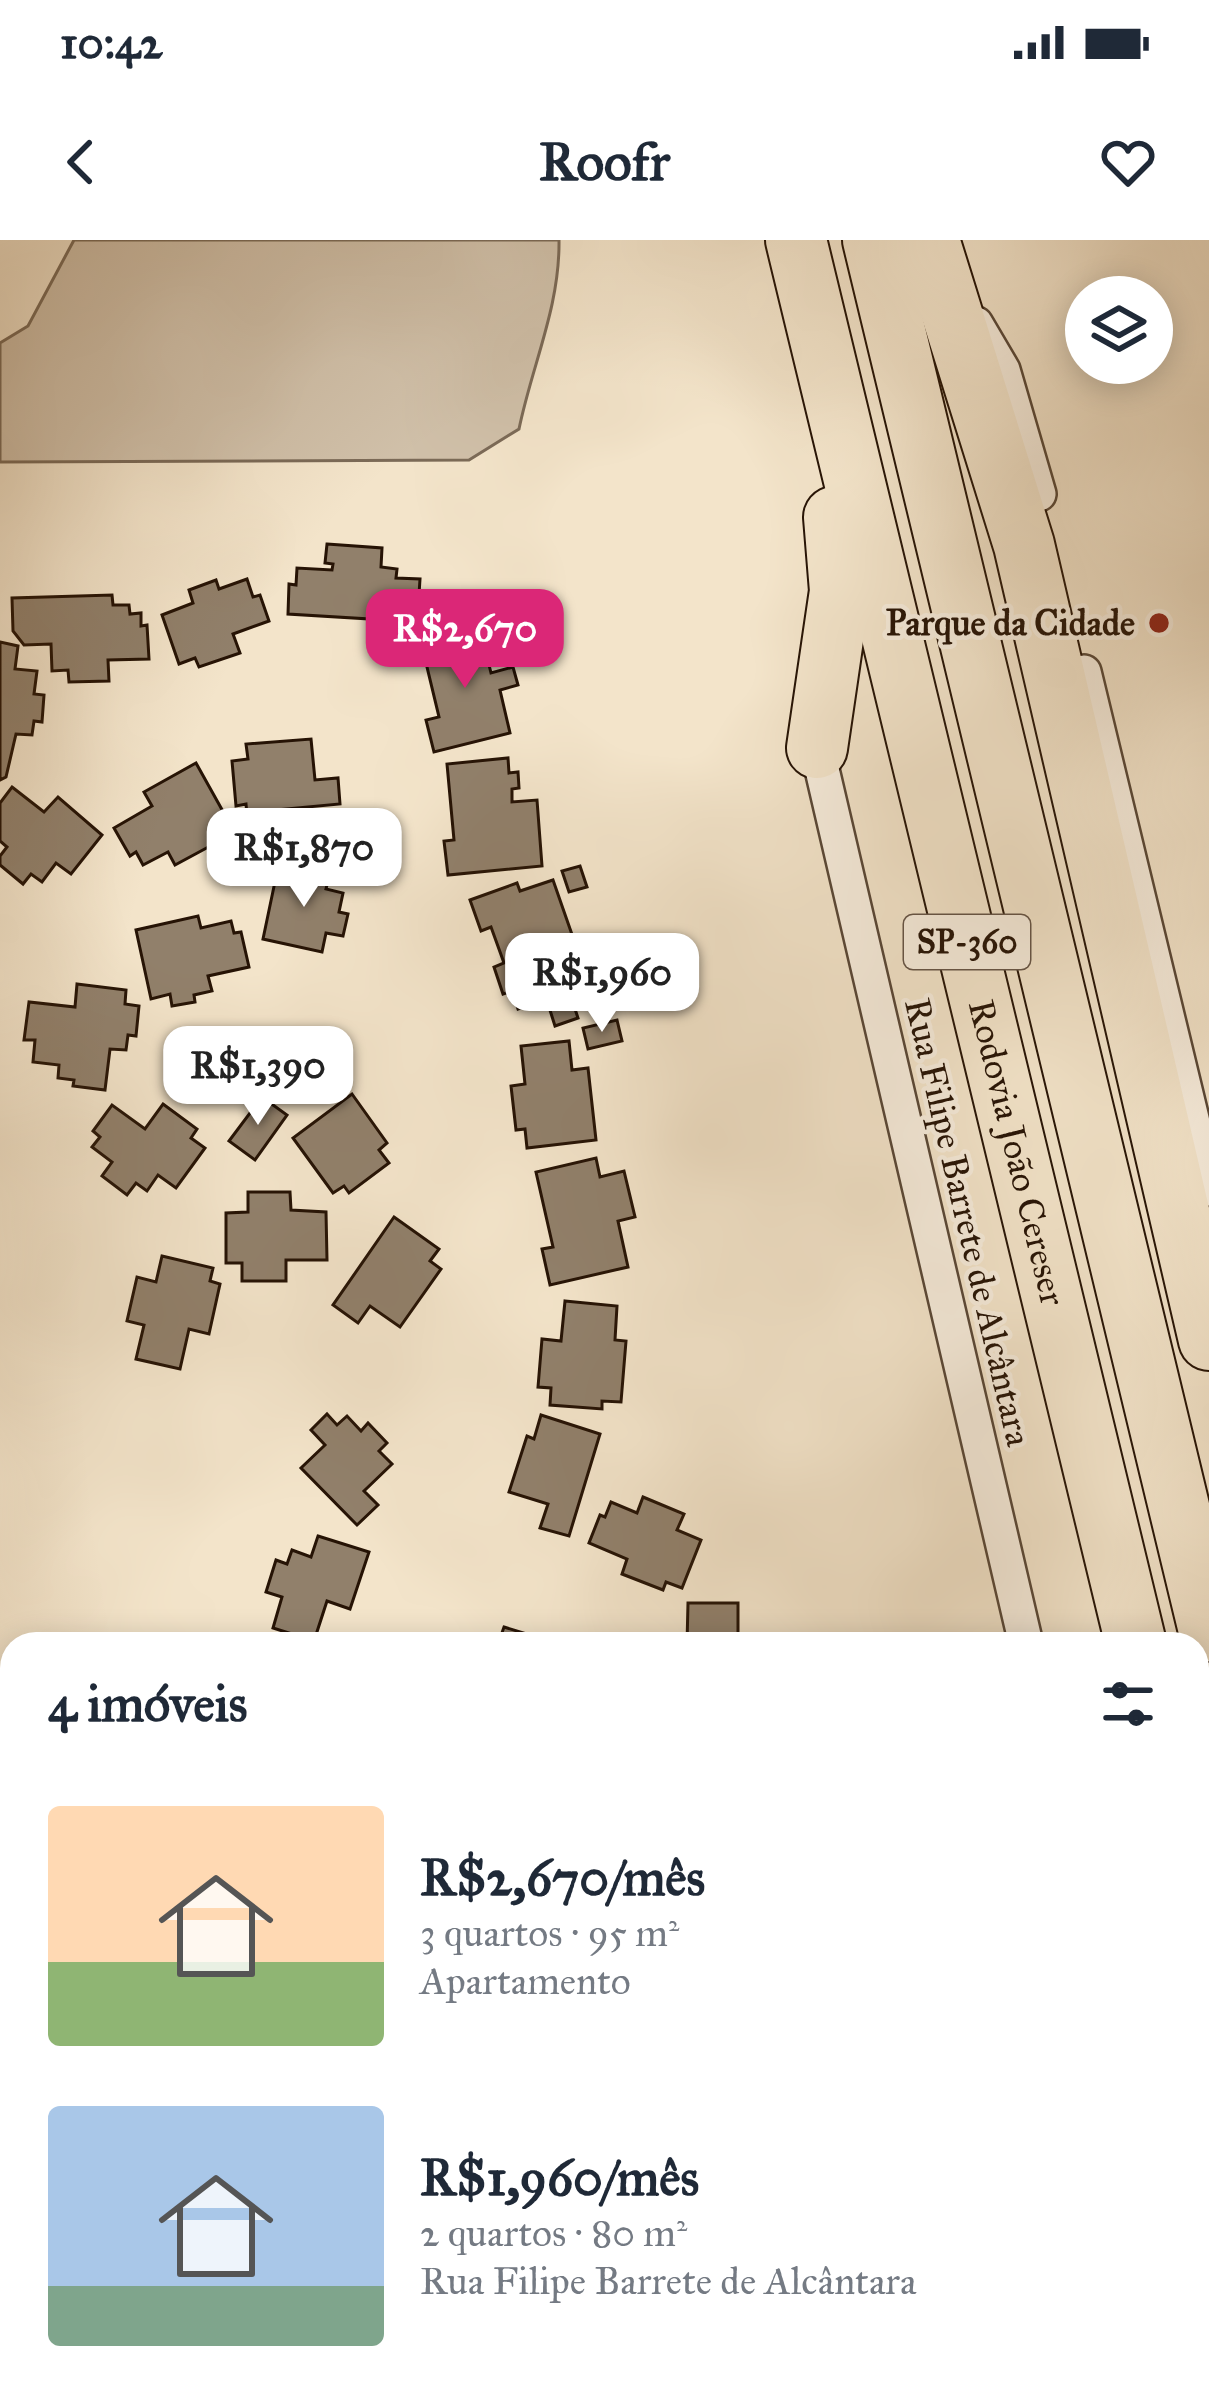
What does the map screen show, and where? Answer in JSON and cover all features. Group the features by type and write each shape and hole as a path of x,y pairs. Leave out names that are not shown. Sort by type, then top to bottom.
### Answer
{"highway":[{"path":"794,240 793,333 826,460 840,591 817,748"},
{"name":"Rodovia João Cereser","path":"794,240 1133,1632"},
{"name":"Rodovia João Cereser","path":"872,240 1209,1631"},
{"path":"934,252 1024,545 1209,1340"}],"street":[{"path":"934,252 1003,370 1054,547 1209,1190"},
{"name":"Rua Filipe Barrete de Alcântara","path":"817,748 1023,1632"}],"shaded area":[{"path":"74,240 559,240 550,312 519,429 469,460 0,462 0,343 28,326"}],"building":[{"path":"327,544 382,548 381,567 397,569 396,578 420,579 417,626 389,624 389,630 368,628 369,619 288,614 289,584 296,585 297,568 332,570 333,564 325,563"},
{"path":"247,579 253,597 260,595 269,621 233,634 240,653 199,667 195,658 179,664 162,615 193,603 189,590 216,580 219,589"},
{"path":"112,595 113,605 129,605 130,614 141,613 141,626 147,625 149,659 108,660 109,681 69,682 68,670 52,671 51,644 24,645 13,631 12,598"},
{"path":"480,628 491,673 513,667 518,685 500,690 510,733 434,752 426,720 439,717 421,642"},
{"path":"0,642 18,646 15,669 37,671 34,694 44,695 42,722 34,721 32,735 16,734 6,777 0,780"},
{"path":"311,739 315,780 338,778 340,804 275,810 278,847 250,849 246,804 236,806 232,761 248,759 246,744"},
{"path":"508,758 509,773 518,772 519,788 512,789 512,802 537,800 542,866 448,875 444,841 454,840 447,764"},
{"path":"196,763 240,842 219,853 214,844 175,865 168,852 143,865 136,852 130,856 114,828 152,806 144,792"},
{"path":"12,787 44,812 58,797 102,835 71,874 56,863 42,882 31,874 23,884 0,865 7,847 0,841 0,803"},
{"path":"293,865 330,873 326,889 343,893 339,912 348,914 343,936 326,933 322,952 263,939 277,872 291,875"},
{"path":"580,866 587,887 569,892 562,871"},
{"path":"553,880 576,946 553,953 567,991 518,1009 512,991 503,994 494,967 504,963 491,927 481,931 470,900 517,883 520,891"},
{"path":"198,916 201,928 231,921 234,933 241,932 249,967 208,976 212,991 194,995 195,1002 172,1006 170,994 151,999 136,930"},
{"path":"77,984 126,990 125,1004 139,1006 136,1036 128,1035 126,1050 110,1049 105,1090 73,1086 74,1080 58,1078 59,1065 33,1062 35,1040 24,1040 29,1002 75,1007"},
{"path":"572,1000 578,1018 555,1026 549,1007"},
{"path":"617,1020 622,1041 588,1049 583,1028"},
{"path":"569,1041 572,1070 588,1068 596,1140 527,1148 525,1129 516,1130 511,1086 525,1084 521,1046"},
{"path":"352,1094 387,1143 379,1150 389,1163 349,1193 344,1186 333,1193 293,1138"},
{"path":"262,1097 287,1115 255,1160 229,1141"},
{"path":"163,1104 197,1129 191,1138 205,1148 176,1188 158,1175 147,1191 136,1183 127,1195 102,1176 112,1162 92,1147 100,1137 93,1131 112,1105 145,1129"},
{"path":"596,1158 600,1177 624,1171 635,1217 618,1221 628,1267 550,1285 542,1249 553,1247 536,1172"},
{"path":"248,1192 290,1192 291,1210 326,1212 327,1260 286,1260 286,1281 242,1281 242,1263 226,1263 226,1213 248,1212"},
{"path":"394,1217 439,1249 430,1261 441,1269 400,1327 370,1306 358,1323 333,1305"},
{"path":"162,1256 213,1268 210,1281 220,1284 209,1334 189,1329 180,1369 136,1359 144,1325 127,1321 137,1277 156,1282"},
{"path":"565,1301 617,1306 615,1340 626,1341 621,1402 602,1401 602,1409 550,1405 551,1388 538,1387 542,1339 561,1341"},
{"path":"327,1414 337,1425 347,1416 361,1431 368,1423 387,1443 379,1451 392,1464 364,1491 378,1505 357,1525 301,1468 325,1445 311,1430"},
{"path":"541,1415 600,1434 569,1536 540,1528 548,1504 509,1492 527,1436 534,1439"},
{"path":"643,1497 684,1514 677,1530 701,1540 682,1588 666,1582 663,1590 622,1574 627,1559 589,1543 611,1502 637,1513"},
{"path":"318,1536 369,1552 350,1609 327,1601 317,1632 273,1628 282,1597 266,1592 276,1560 287,1564 292,1550 311,1557"},
{"path":"688,1603 738,1603 738,1632 687,1632"}],"place":[{"name":"Parque da Cidade","path":"1159,623"}]}
